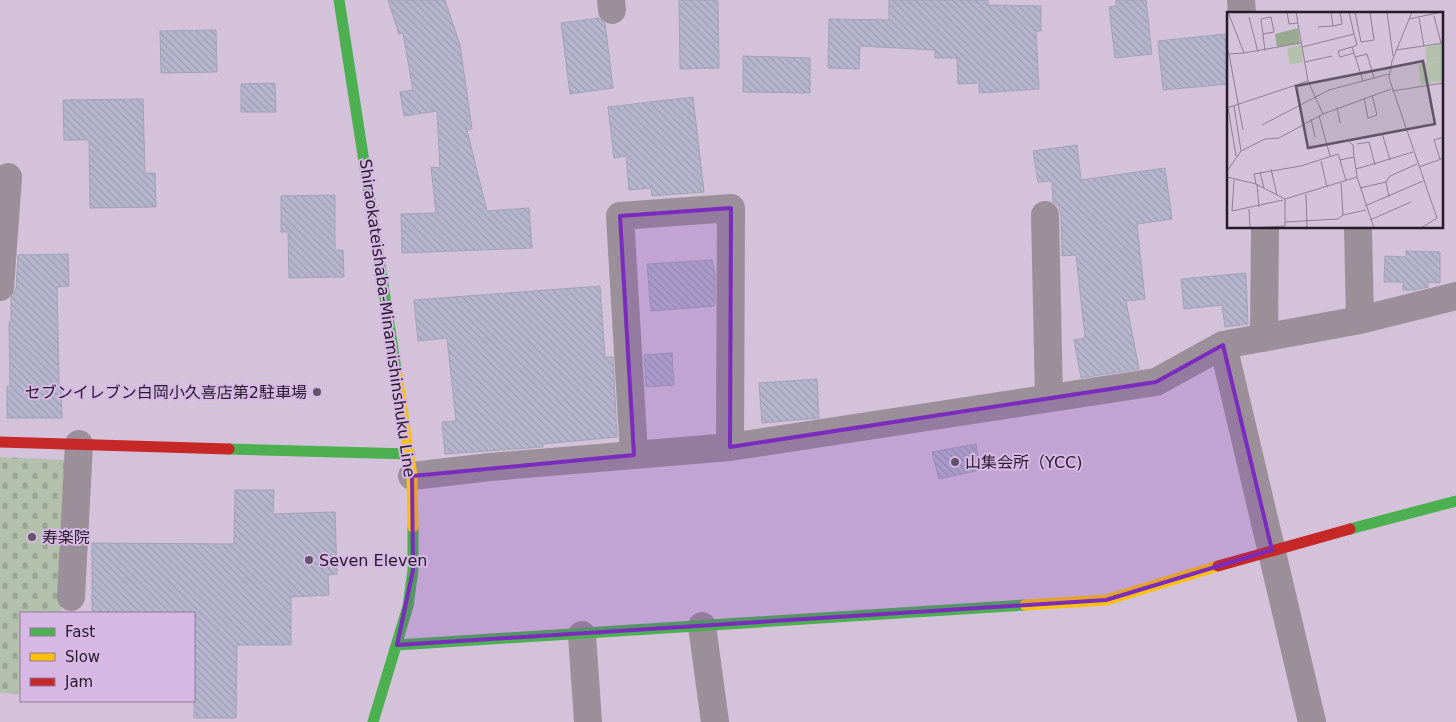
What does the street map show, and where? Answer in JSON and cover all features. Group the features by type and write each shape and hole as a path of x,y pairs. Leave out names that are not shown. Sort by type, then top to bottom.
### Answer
{"street":[{"name":"Shiraokateishaba-Minamishinshuku Line","path":"339,0 411,465 413,570 408,606 373,722"},
{"path":"0,287 8,177"},
{"path":"634,455 620,216 731,208 730,447"},
{"path":"1045,215 1049,398"},
{"path":"1264,338 1265,229"},
{"path":"1358,229 1360,320"},
{"path":"0,442 79,444 411,465 634,455 730,447 1156,382 1223,345 1360,320 1456,296"},
{"path":"1223,345 1312,722"},
{"path":"71,597 79,444"},
{"path":"397,644 582,635 1106,600 1272,550 1456,501"},
{"path":"702,626 715,722"},
{"path":"582,635 588,722"}],"highlighted area":[{"path":"731,208 730,447 1156,382 1223,345 1272,550 1106,600 397,645 413,570 412,476 634,455 620,216"}],"green space":[{"name":"寿楽院","path":"0,457 69,460 61,612 20,612 20,694 0,693"}],"building":[{"path":"388,0 445,0 460,45 472,129 467,130 487,211 529,208 532,248 402,253 401,214 436,213 431,167 440,168 437,111 404,116 400,92 413,90 403,33 399,34"},
{"path":"679,0 718,0 719,68 680,69"},
{"path":"889,0 988,0 988,5 1041,6 1041,31 1036,31 1039,89 979,93 979,83 958,84 957,58 935,58 935,50 860,46 859,69 828,68 829,19 889,20"},
{"path":"1116,0 1146,0 1152,54 1115,58 1109,7 1116,6"},
{"path":"599,18 605,23 613,88 570,94 561,23"},
{"path":"216,30 217,72 161,73 160,31"},
{"path":"1225,34 1227,84 1163,90 1158,41"},
{"path":"743,56 810,58 810,93 743,92"},
{"path":"275,83 276,112 241,112 241,84"},
{"path":"693,97 704,192 652,196 651,188 629,190 626,156 614,158 608,107"},
{"path":"143,99 145,173 155,173 156,207 90,208 89,140 64,140 63,100"},
{"path":"1077,145 1081,180 1165,168 1172,219 1137,224 1145,299 1126,301 1139,369 1081,378 1074,340 1085,338 1076,255 1062,256 1061,215 1059,207 1053,202 1052,181 1038,182 1033,151"},
{"path":"335,195 335,250 343,250 344,277 289,278 288,232 281,232 281,196"},
{"path":"1406,251 1440,252 1440,283 1428,282 1428,287 1403,290 1403,282 1384,282 1385,256 1406,257"},
{"path":"68,254 69,286 57,287 59,385 61,385 62,418 7,418 7,386 10,386 9,322 11,322 11,297 16,288 18,255"},
{"path":"712,260 715,273 715,306 651,311 647,264"},
{"path":"1246,273 1248,324 1225,327 1222,305 1184,309 1181,279"},
{"path":"600,286 605,357 613,357 617,437 543,444 543,447 445,454 442,422 456,421 447,338 418,341 414,300"},
{"path":"672,353 674,385 646,387 644,355"},
{"path":"817,379 819,418 762,423 759,383"},
{"path":"976,444 980,470 939,479 932,452"},
{"path":"235,490 274,490 273,514 335,512 337,574 328,575 329,595 291,597 291,645 237,645 236,718 194,718 195,612 92,612 92,543 234,544"}],"traffic: fast":[{"path":"339,0 397,375"},
{"path":"229,449 410,454"},
{"path":"1350,529 1456,501"},
{"path":"373,722 408,606 413,570 413,527"},
{"path":"397,645 1025,605"}],"traffic: slow":[{"path":"397,375 412,476 413,527"},
{"path":"1025,605 1106,600 1218,566"}],"traffic: jam":[{"path":"0,442 229,449"},
{"path":"1218,566 1350,529"}],"place":[{"name":"セブンイレブン白岡小久喜店第2駐車場","path":"317,392"},
{"name":"山集会所（YCC)","path":"955,462"},
{"name":"寿楽院","path":"32,537"},
{"name":"Seven Eleven","path":"309,560"}]}
